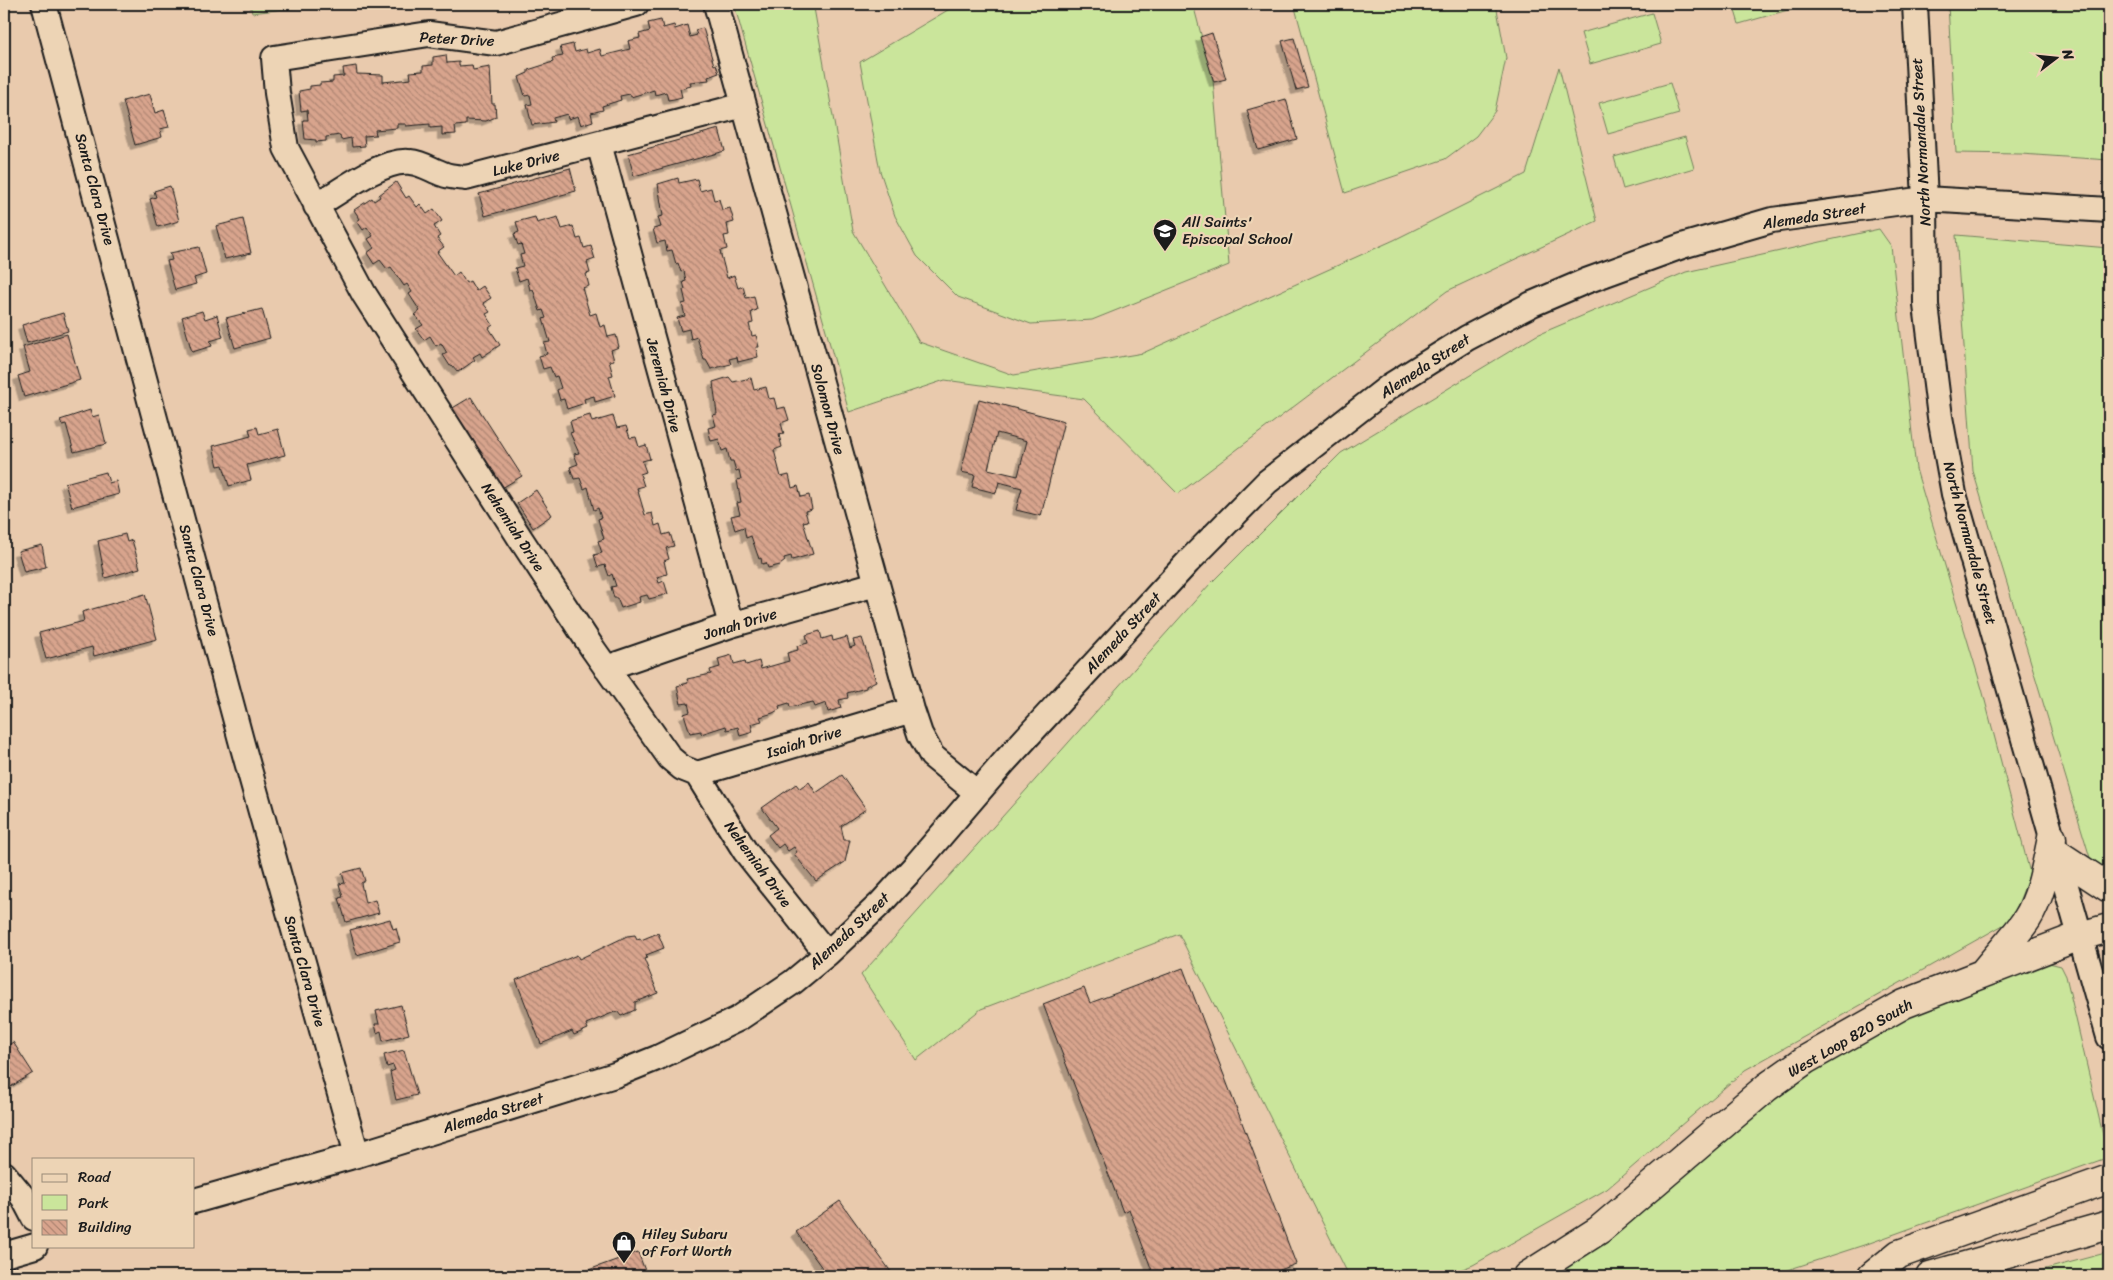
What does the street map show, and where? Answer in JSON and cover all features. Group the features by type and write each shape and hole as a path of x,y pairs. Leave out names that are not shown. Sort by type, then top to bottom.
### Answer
{"main road":[{"path":"1983,973 2026,919 2035,902 2054,845 2109,888"},
{"name":"West Loop 820 South","path":"1527,1276 1599,1230 1767,1087 1805,1060 1904,1004 2080,936 2109,928"},
{"path":"1872,1276 1899,1254 2109,1179"},
{"path":"1930,1276 2109,1225"}],"street":[{"name":"Santa Clara Drive","path":"44,4 239,734 357,1156"},
{"name":"Peter Drive","path":"274,58 429,34 496,43 636,4"},
{"name":"Solomon Drive","path":"716,4 912,710 920,734 932,756 976,792"},
{"name":"North Normandale Street","path":"1915,4 1924,199 1926,305 1940,417 1954,494 2109,1037"},
{"name":"Nehemiah Drive","path":"274,58 277,93 286,148 364,294 520,538 606,668 670,758 682,768 696,774 745,851 827,954"},
{"name":"Luke Drive","path":"316,206 376,170 397,163 408,161 421,164 444,175 466,178 744,105"},
{"name":"Jeremiah Drive","path":"599,144 731,625"},
{"name":"Alemeda Street","path":"195,1201 357,1156 615,1075 656,1058 738,1019 793,982 827,954 914,867 976,792 1188,562 1267,482 1390,386 1467,338 1532,304 1586,281 1682,246 1772,220 1924,199 2109,210"},
{"name":"Jonah Drive","path":"606,668 731,625 876,584"},
{"name":"Isaiah Drive","path":"696,774 912,710"},
{"path":"4,1174 23,1198 32,1214"},
{"path":"4,1255 32,1247"}],"green space":[{"path":"250,4 325,4 252,13"},
{"path":"734,4 821,4 814,8 853,231 919,342 1014,375 1143,353 1394,240 1526,174 1559,67 1597,221 1447,291 1178,494 1084,399 945,380 849,412"},
{"path":"958,4 1193,4 1213,80 1229,265 1092,320 1031,324 958,297 917,256 895,216 880,171 860,62"},
{"path":"1294,4 1496,4 1506,58 1495,111 1476,136 1445,159 1345,193"},
{"path":"1733,4 1809,4 1739,24"},
{"path":"1948,4 2109,4 2109,160 2021,154 1956,153"},
{"path":"1652,13 1661,44 1590,64 1581,33"},
{"path":"1670,83 1679,114 1608,134 1599,103"},
{"path":"1685,137 1694,168 1623,189 1614,157"},
{"path":"1879,229 1891,246 1916,469 1982,689 2030,873 2012,920 1745,1070 1607,1189 1473,1265 1444,1276 1349,1276 1179,934 981,1009 916,1060 861,975 1210,584 1341,453 1537,335 1686,272"},
{"path":"1956,235 2109,248 2109,871 2091,861 1973,471"},
{"path":"2049,963 2061,966 2066,976 2106,1148 2109,1147 2109,1157 1867,1244 1769,1276 1536,1276 1831,1057 1932,1005"},
{"path":"2109,1252 2109,1276 2020,1276"}],"building":[{"path":"661,20 663,28 674,25 675,29 687,25 690,37 697,35 695,30 703,28 714,65 716,64 719,73 708,77 709,80 690,82 691,86 680,89 682,97 668,100 666,92 655,95 654,90 631,97 630,94 620,96 621,100 602,106 603,110 591,113 593,121 581,125 578,116 568,119 567,114 553,118 554,122 532,125 527,105 532,104 530,95 525,96 519,77 528,73 528,70 553,62 552,58 563,56 560,47 573,44 575,52 586,49 587,53 600,49 602,56 630,49 628,41 640,38 639,34 650,31 648,23"},
{"path":"1212,33 1226,79 1214,82 1200,37"},
{"path":"1294,38 1308,87 1296,90 1282,41"},
{"path":"446,55 447,63 459,62 459,66 472,65 473,70 490,67 492,104 495,104 496,117 486,121 466,120 466,125 455,126 456,134 442,135 442,127 430,128 430,124 406,126 406,124 397,124 397,128 375,130 376,135 364,136 365,146 352,147 351,138 341,140 340,135 326,137 326,141 316,142 316,140 305,139 303,120 308,120 307,110 301,111 299,91 310,89 310,86 320,85 320,83 333,82 333,77 344,76 343,68 356,66 357,74 383,75 383,82 411,79 410,72 423,71 423,66 433,65 433,57"},
{"path":"150,94 155,113 164,110 169,127 160,129 162,137 135,145 123,101"},
{"path":"1286,99 1297,139 1258,150 1247,110"},
{"path":"719,129 725,151 634,176 628,154"},
{"path":"570,168 576,191 485,216 479,194"},
{"path":"678,178 679,183 697,179 700,191 711,188 714,200 719,199 722,210 730,208 734,222 727,224 729,235 724,236 727,249 720,251 727,278 734,275 738,288 743,286 746,298 754,296 757,310 751,312 753,323 749,324 752,336 756,335 759,347 756,347 758,357 738,362 737,357 729,359 731,364 711,369 706,360 704,360 697,337 691,339 689,329 681,331 677,318 685,316 682,304 686,303 683,290 685,289 683,282 686,281 684,271 681,272 678,263 676,264 672,250 667,251 665,241 657,243 653,229 661,227 658,217 663,216 658,184"},
{"path":"396,182 406,198 409,196 417,207 420,204 427,214 434,209 442,221 434,226 440,236 437,238 444,247 437,252 454,276 459,272 466,283 470,281 476,291 483,286 491,298 483,303 490,312 486,314 493,325 489,328 500,345 482,357 480,353 473,357 475,360 458,372 452,365 450,366 443,355 447,353 441,343 436,346 430,336 424,340 416,329 423,325 415,315 420,311 409,294 412,292 407,284 404,286 391,267 387,269 380,260 374,264 367,253 374,248 368,239 373,236 367,227 363,230 357,221 360,219 354,210 372,198 374,201 380,197 379,195"},
{"path":"170,186 179,221 158,227 150,199 156,197 154,191"},
{"path":"535,217 537,223 558,217 562,229 573,226 577,239 581,238 584,248 591,246 595,259 587,262 590,273 586,274 589,286 582,288 590,315 596,313 600,327 605,325 608,337 616,335 619,347 611,350 614,360 609,361 613,375 609,376 615,396 595,402 594,396 584,399 585,403 567,409 564,399 560,400 557,390 561,388 557,376 554,377 550,367 543,369 539,356 547,354 544,343 550,342 543,319 546,318 543,310 540,311 533,289 530,290 527,278 519,281 515,268 523,266 520,255 524,254 521,244 518,245 514,234 519,232 516,222"},
{"path":"243,219 251,253 225,259 216,226"},
{"path":"199,247 206,274 194,278 196,284 175,290 167,261 172,260 170,253"},
{"path":"262,309 270,338 235,348 226,318"},
{"path":"202,311 205,319 217,315 223,337 210,341 212,346 192,352 182,317"},
{"path":"63,313 68,331 27,343 22,325"},
{"path":"67,334 80,380 24,397 18,376 30,372 23,347"},
{"path":"729,377 733,382 751,378 754,390 766,387 769,399 774,398 777,409 785,407 789,420 781,423 784,434 779,435 782,447 774,450 781,477 789,475 792,488 798,486 801,497 809,495 812,509 805,511 808,521 803,522 813,554 792,560 791,556 784,558 785,561 780,565 768,568 766,563 762,564 761,558 759,559 751,536 746,538 744,527 735,530 731,516 740,514 737,503 741,502 737,480 741,479 739,470 736,471 733,461 730,461 727,449 722,451 719,439 711,441 708,428 716,426 713,415 717,414 713,382"},
{"path":"471,397 522,476 502,488 451,409"},
{"path":"979,399 1064,421 1041,516 1016,510 1022,488 999,482 996,493 972,487 975,475 961,472","holes":["997,433 1027,441 1018,476 988,469"]},
{"path":"90,410 92,417 99,415 106,444 74,452 66,424 62,425 60,420"},
{"path":"590,415 592,422 613,416 617,428 626,426 630,438 636,437 639,447 646,445 650,459 642,461 646,472 640,474 644,486 637,488 645,515 652,513 655,526 660,524 663,535 670,533 674,546 666,548 669,559 664,561 667,574 657,577 659,583 664,581 668,594 649,599 647,595 639,597 640,602 621,608 617,598 614,598 611,587 616,586 612,574 609,576 605,565 598,567 594,555 602,553 598,541 604,539 598,519 601,518 598,508 594,510 588,487 584,489 580,478 574,479 570,467 578,464 574,454 579,453 570,433 573,432 570,421"},
{"path":"257,427 259,434 278,429 285,455 247,465 251,480 229,486 223,465 218,466 213,446 251,436 249,429"},
{"path":"106,472 109,483 116,481 119,494 72,507 65,483"},
{"path":"536,490 552,515 533,528 517,503"},
{"path":"125,534 127,542 132,540 140,568 105,578 98,541"},
{"path":"42,545 46,567 24,572 18,551"},
{"path":"145,594 157,639 94,656 92,647 46,659 39,633 84,621 82,612"},
{"path":"820,631 822,639 832,636 833,641 847,637 850,648 855,646 853,640 862,638 876,681 866,686 866,688 847,693 848,698 839,700 841,708 828,712 826,703 815,707 813,702 790,707 789,703 779,706 780,709 773,713 760,717 762,721 751,724 753,732 740,736 738,727 727,730 726,726 701,734 701,731 690,733 684,714 690,712 688,703 681,704 677,686 688,683 687,679 711,674 710,670 720,667 718,659 732,655 734,664 745,661 746,665 759,661 761,669 789,661 787,653 798,650 797,646 808,643 806,635"},
{"path":"842,775 866,809 841,826 844,840 850,840 845,862 816,881 794,854 797,852 794,847 788,851 783,844 778,848 768,835 777,828 762,808 796,784 800,789 809,782 816,793"},
{"path":"361,868 365,881 361,883 365,903 375,900 379,913 346,922 339,898 343,897 339,884 345,883 342,873"},
{"path":"390,919 393,929 396,928 400,942 357,955 350,930"},
{"path":"658,933 664,948 646,955 647,958 644,959 658,993 635,1002 635,1010 621,1016 617,1011 586,1024 588,1029 574,1035 572,1031 541,1044 516,980 577,955 579,959 627,936 635,935 637,939 640,938 641,940"},
{"path":"1183,968 1296,1264 1280,1270 1282,1276 1154,1276 1129,1209 1123,1212 1043,1004 1084,988 1090,1003"},
{"path":"401,1005 409,1034 383,1041 381,1031 377,1033 375,1024 379,1024 376,1011"},
{"path":"13,1042 33,1073 4,1091 4,1048"},
{"path":"404,1050 417,1095 396,1100 390,1072 395,1070 393,1065 387,1067 384,1055"},
{"path":"840,1201 894,1276 828,1276 796,1232"},
{"name":"Hiley Subaru of Fort Worth","path":"638,1252 647,1276 572,1276"}],"place":[{"name":"All Saints' Episcopal School","path":"1165,252"},
{"name":"Hiley Subaru of Fort Worth","path":"624,1264"}]}
